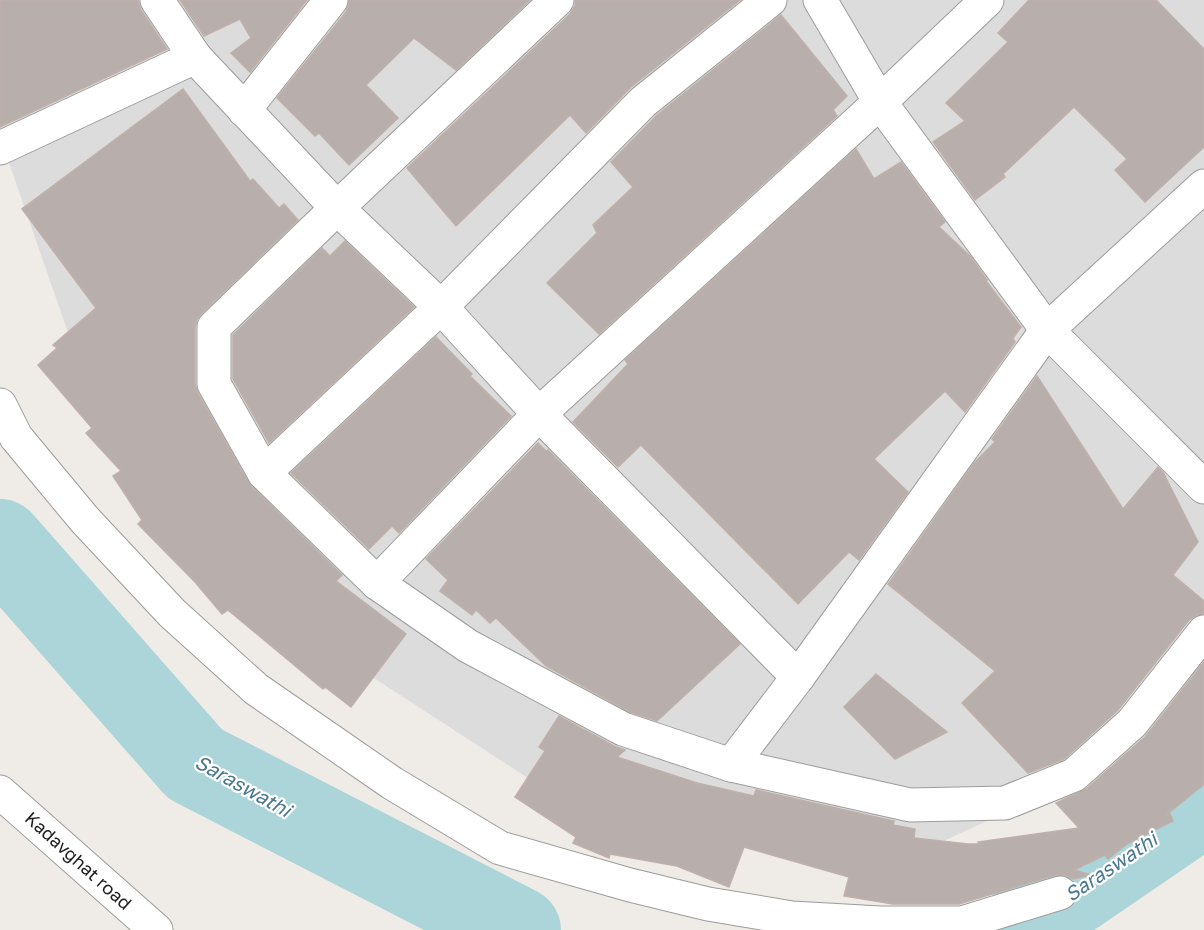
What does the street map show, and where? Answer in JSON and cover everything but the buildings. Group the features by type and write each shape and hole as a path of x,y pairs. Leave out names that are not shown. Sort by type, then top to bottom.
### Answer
{"street":[{"path":"157,0 195,57 244,110 337,208 441,307 539,414 798,677"},
{"path":"244,110 332,0"},
{"path":"557,0 214,327 214,384 264,473 377,583 468,646 623,729 731,765 910,805 1005,803 1074,775 1132,723 1204,632"},
{"path":"264,473 441,307 643,102 770,0"},
{"path":"819,0 880,102 1047,330 1204,488"},
{"path":"377,583 539,414 880,102 987,0"},
{"path":"0,148 195,57"},
{"path":"731,765 798,677 1047,330 1204,186"},
{"path":"0,405 16,437 85,520 172,613 256,689 392,783 500,848 674,896 792,918 880,923 962,923 1060,893"},
{"name":"Kadavghat road","path":"0,792 156,930"}],"shaded area":[{"path":"0,0 1204,0 1204,721 911,856 591,819 340,656 88,390 0,137"}],"waterway":[{"name":"Saraswathi","path":"0,542 195,764 518,930"},
{"name":"Saraswathi","path":"1018,930 1204,803"}]}
